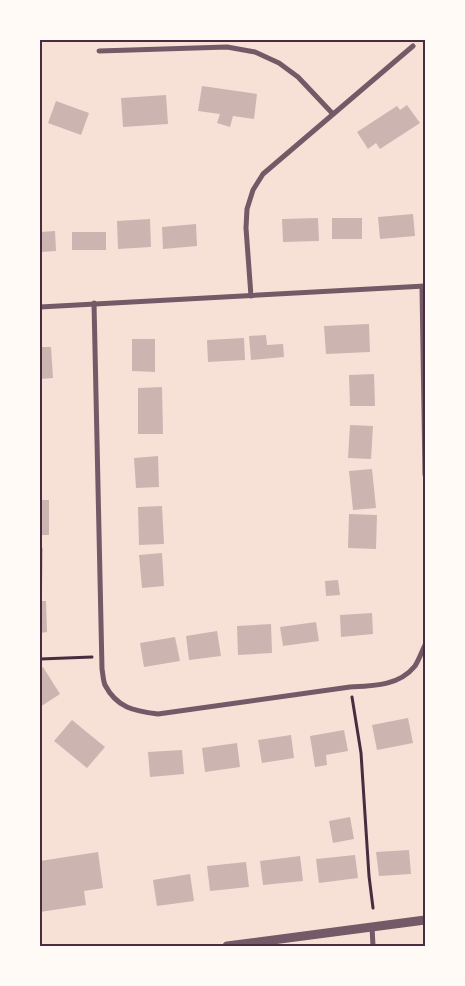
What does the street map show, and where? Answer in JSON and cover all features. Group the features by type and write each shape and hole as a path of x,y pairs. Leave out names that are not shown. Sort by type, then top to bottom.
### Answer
{"street":[{"path":"251,296 246,228 247,209 253,190 263,174 413,46"},
{"path":"99,51 227,47 255,52 279,63 298,77 332,114"},
{"path":"40,307 423,286 425,476"},
{"path":"94,303 101,656 105,684 122,706 139,712 158,714 350,687 377,686 399,680 415,666 425,645"},
{"path":"227,946 425,920"},
{"path":"372,927 373,946"}],"path":[{"path":"40,659 101,656"},
{"path":"350,687 361,753 369,876 373,908"}],"building":[{"path":"202,86 257,94 254,119 233,116 230,127 217,123 220,114 198,111"},
{"path":"166,95 168,124 123,127 121,98"},
{"path":"56,101 89,113 81,135 48,123"},
{"path":"407,105 420,123 380,149 376,143 368,149 357,132 397,106 400,110"},
{"path":"413,214 415,236 380,239 378,217"},
{"path":"318,218 319,241 283,242 282,219"},
{"path":"332,218 362,218 362,239 332,239"},
{"path":"150,219 151,247 118,249 117,221"},
{"path":"196,224 197,246 163,249 162,227"},
{"path":"55,231 56,251 40,252 40,232"},
{"path":"72,232 106,232 106,250 72,250"},
{"path":"369,324 370,352 326,354 324,326"},
{"path":"266,335 267,345 283,344 284,357 251,360 249,336"},
{"path":"244,338 245,360 208,362 207,340"},
{"path":"132,339 155,339 155,372 132,371"},
{"path":"40,347 51,347 53,378 40,379"},
{"path":"374,374 375,406 350,406 349,375"},
{"path":"162,387 163,434 138,434 138,388"},
{"path":"350,425 373,426 371,459 348,458"},
{"path":"158,456 159,487 136,488 134,458"},
{"path":"372,469 376,508 353,510 349,471"},
{"path":"40,500 49,500 49,535 40,535"},
{"path":"162,506 164,544 139,545 138,507"},
{"path":"349,514 377,515 376,549 348,548"},
{"path":"40,548 43,548 42,589 40,589"},
{"path":"162,553 164,586 142,588 139,555"},
{"path":"338,580 340,595 326,596 325,581"},
{"path":"40,601 46,601 47,632 40,633"},
{"path":"372,613 373,634 341,637 340,615"},
{"path":"316,622 319,641 283,646 280,627"},
{"path":"271,624 272,653 238,655 237,626"},
{"path":"217,631 221,656 189,660 186,636"},
{"path":"175,637 180,661 144,667 140,643"},
{"path":"43,667 60,694 40,707 40,669"},
{"path":"408,718 413,743 377,750 372,725"},
{"path":"72,720 105,747 87,768 54,741"},
{"path":"344,730 348,751 326,755 327,765 315,767 310,736"},
{"path":"291,735 294,758 262,763 258,740"},
{"path":"237,743 240,767 205,772 202,748"},
{"path":"182,750 184,774 150,777 148,752"},
{"path":"350,817 354,839 333,843 329,821"},
{"path":"409,850 411,874 379,876 376,852"},
{"path":"98,852 103,888 84,891 86,905 40,912 40,861"},
{"path":"355,855 358,878 319,883 316,859"},
{"path":"300,856 303,881 263,885 260,861"},
{"path":"246,862 249,887 210,891 207,866"},
{"path":"190,874 194,901 157,906 153,880"}]}
